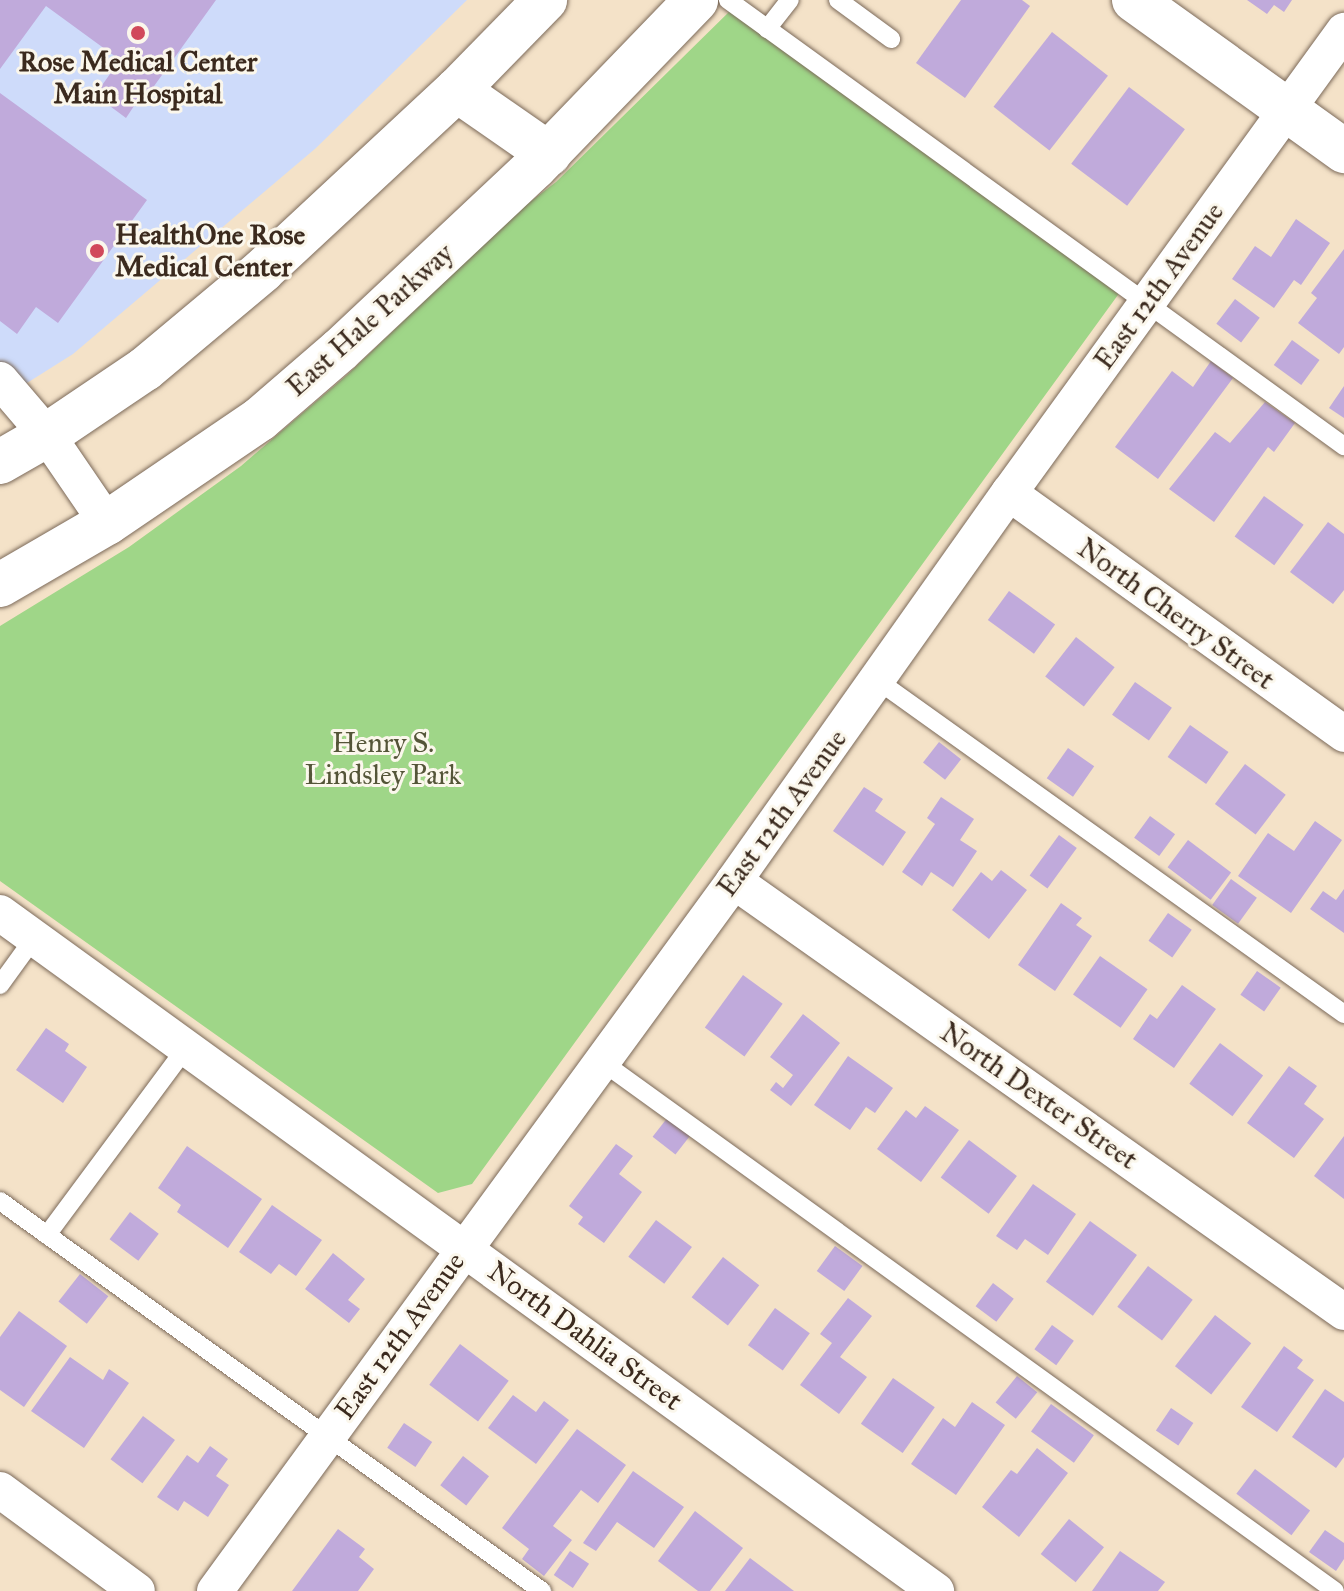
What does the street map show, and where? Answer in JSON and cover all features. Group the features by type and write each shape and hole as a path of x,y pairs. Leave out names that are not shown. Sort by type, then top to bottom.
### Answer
{"street":[{"path":"0,462 47,435 145,369 262,271 457,90 545,0"},
{"name":"East Hale Parkway","path":"0,585 107,523 260,419 340,350 549,154 696,0"},
{"path":"1134,0 1344,151"},
{"name":"East 12th Avenue","path":"215,1591 734,881 1009,493 1344,31"},
{"path":"457,90 549,154"},
{"path":"0,380 47,435 107,523"},
{"name":"North Cherry Street","path":"1009,493 1344,734"},
{"name":"North Dexter Street","path":"734,881 1344,1312"},
{"name":"North Dahlia Street","path":"0,913 936,1591"},
{"path":"0,1490 137,1591"}],"lane":[{"path":"728,0 1344,446"},
{"path":"767,29 790,0"},
{"path":"838,0 891,39"},
{"path":"877,680 1344,1014"},
{"path":"0,985 34,938"},
{"path":"47,1235 186,1048"},
{"path":"601,1061 1335,1591"},
{"path":"0,1201 542,1591"}],"shaded area":[{"name":"HealthOne Rose Medical Center","path":"0,0 467,0 316,148 73,354 0,400"}],"green space":[{"name":"Henry S. Lindsley Park","path":"735,6 1123,288 472,1184 438,1193 0,881 0,626 129,547 241,466 347,375 522,208 556,182"}],"building":[{"name":"Rose Medical Center Main Hospital","path":"0,0 216,0 144,100 140,97 126,118 95,95 120,60 46,6 0,69"},
{"path":"961,0 1022,0 1030,6 965,98 916,63"},
{"path":"1247,0 1292,0 1284,12 1274,5 1267,14"},
{"path":"1052,32 1108,76 1049,151 994,107"},
{"path":"1129,87 1185,129 1127,206 1071,164"},
{"path":"0,93 147,200 58,323 36,307 17,334 0,321"},
{"path":"1296,219 1330,243 1301,285 1294,280 1274,308 1232,279 1255,246 1271,257"},
{"path":"1344,249 1344,347 1339,354 1298,323 1317,298 1311,293"},
{"path":"1235,299 1260,318 1241,342 1216,324"},
{"path":"1292,340 1320,360 1301,385 1274,365"},
{"path":"1211,361 1233,378 1158,479 1115,447 1172,371 1193,387"},
{"path":"1344,386 1344,418 1329,408"},
{"path":"1265,402 1295,423 1274,452 1268,447 1214,522 1169,489 1215,432 1230,443"},
{"path":"1264,496 1304,525 1274,565 1235,536"},
{"path":"1328,522 1344,534 1344,590 1333,604 1290,572"},
{"path":"1009,591 1055,625 1034,654 988,620"},
{"path":"1076,637 1115,667 1084,707 1045,676"},
{"path":"1135,682 1172,708 1149,741 1112,715"},
{"path":"1190,725 1229,752 1206,784 1168,757"},
{"path":"939,742 961,759 945,780 923,762"},
{"path":"1068,748 1094,766 1073,797 1047,778"},
{"path":"1245,764 1286,795 1256,835 1215,804"},
{"path":"864,787 883,799 875,811 906,832 883,866 833,831"},
{"path":"941,797 974,819 960,840 977,851 953,887 931,872 922,886 902,872 935,824 927,818"},
{"path":"1150,816 1175,834 1159,856 1134,838"},
{"path":"1315,821 1342,840 1291,913 1238,876 1268,833 1294,851"},
{"path":"1059,835 1077,848 1047,888 1030,875"},
{"path":"1188,840 1231,872 1211,900 1168,867"},
{"path":"1001,870 1027,890 989,939 952,910 981,872 992,881"},
{"path":"1231,879 1257,898 1238,924 1212,905"},
{"path":"1344,889 1344,933 1310,909 1323,891 1336,900"},
{"path":"1061,903 1082,918 1076,925 1092,936 1055,991 1018,965"},
{"path":"1168,913 1192,930 1172,957 1148,941"},
{"path":"1100,956 1148,989 1121,1028 1073,995"},
{"path":"1257,971 1281,988 1264,1011 1240,995"},
{"path":"743,975 783,1004 744,1056 705,1028"},
{"path":"1182,985 1216,1009 1174,1068 1133,1039 1150,1014 1157,1019"},
{"path":"803,1014 840,1043 791,1106 770,1090 776,1082 783,1088 793,1075 770,1057"},
{"path":"46,1028 69,1044 65,1051 87,1067 63,1103 16,1070"},
{"path":"1220,1043 1263,1075 1232,1116 1189,1084"},
{"path":"848,1056 893,1088 875,1113 866,1107 850,1130 814,1105"},
{"path":"1289,1066 1317,1086 1304,1104 1324,1119 1294,1158 1247,1123"},
{"path":"925,1106 959,1130 921,1182 877,1149 906,1110 916,1118"},
{"path":"668,1117 691,1135 675,1155 653,1137"},
{"path":"1344,1136 1344,1199 1314,1176"},
{"path":"969,1140 1017,1176 989,1214 941,1178"},
{"path":"616,1144 633,1156 619,1174 642,1192 604,1243 578,1224 583,1217 569,1206"},
{"path":"187,1146 262,1199 228,1248 177,1212 181,1205 158,1188"},
{"path":"1033,1184 1076,1214 1048,1255 1025,1239 1017,1250 996,1236"},
{"path":"272,1205 322,1240 296,1276 279,1264 271,1274 239,1252"},
{"path":"130,1212 159,1234 138,1261 110,1239"},
{"path":"656,1220 692,1247 664,1284 628,1257"},
{"path":"1090,1221 1137,1255 1093,1316 1046,1282"},
{"path":"835,1246 863,1266 844,1291 817,1271"},
{"path":"333,1253 365,1279 348,1300 360,1309 349,1323 305,1289"},
{"path":"723,1257 759,1285 728,1326 692,1297"},
{"path":"1148,1266 1193,1300 1162,1340 1117,1307"},
{"path":"80,1274 108,1296 87,1324 58,1302"},
{"path":"993,1283 1014,1299 996,1322 976,1306"},
{"path":"848,1298 872,1316 840,1357 867,1377 839,1414 800,1385 832,1343 820,1334"},
{"path":"775,1308 810,1333 783,1370 748,1345"},
{"path":"19,1311 67,1346 24,1407 0,1390 0,1337"},
{"path":"1215,1315 1251,1343 1211,1395 1175,1366"},
{"path":"1052,1325 1074,1341 1056,1365 1034,1349"},
{"path":"460,1344 509,1381 478,1421 429,1385"},
{"path":"1284,1346 1303,1360 1297,1368 1314,1380 1277,1432 1241,1407"},
{"path":"70,1357 103,1380 109,1369 129,1383 84,1448 31,1411"},
{"path":"1017,1376 1037,1392 1016,1419 996,1402"},
{"path":"893,1378 935,1407 903,1453 861,1424"},
{"path":"1325,1389 1344,1402 1344,1457 1336,1468 1292,1437"},
{"path":"513,1395 536,1412 544,1401 569,1420 536,1464 488,1428"},
{"path":"972,1402 1005,1425 956,1495 911,1464 943,1418 955,1427"},
{"path":"1051,1404 1094,1435 1074,1463 1031,1432"},
{"path":"1171,1408 1193,1423 1178,1445 1156,1430"},
{"path":"143,1416 175,1440 142,1483 111,1459"},
{"path":"404,1423 432,1442 415,1467 387,1448"},
{"path":"577,1429 626,1465 598,1503 581,1490 553,1526 572,1540 544,1576 522,1559 529,1549 502,1528"},
{"path":"210,1446 228,1459 216,1476 229,1485 208,1517 184,1501 178,1511 157,1497 187,1455 198,1463"},
{"path":"1037,1448 1068,1473 1019,1537 982,1507 1011,1470 1017,1474"},
{"path":"463,1456 489,1476 466,1505 440,1485"},
{"path":"1255,1469 1310,1511 1291,1535 1236,1494"},
{"path":"633,1471 684,1507 654,1548 617,1522 596,1551 583,1543"},
{"path":"695,1511 743,1548 710,1591 698,1591 658,1561"},
{"path":"1069,1519 1104,1547 1076,1582 1041,1554"},
{"path":"338,1529 365,1549 359,1557 374,1569 358,1591 292,1591"},
{"path":"1325,1530 1344,1543 1344,1559 1336,1571 1309,1552"},
{"path":"570,1551 589,1564 573,1588 554,1575"},
{"path":"1120,1551 1165,1582 1158,1591 1092,1591"},
{"path":"750,1558 794,1591 725,1591"}],"place":[{"name":"Rose Medical Center Main Hospital","path":"138,33"},
{"name":"HealthOne Rose Medical Center","path":"97,251"}]}
